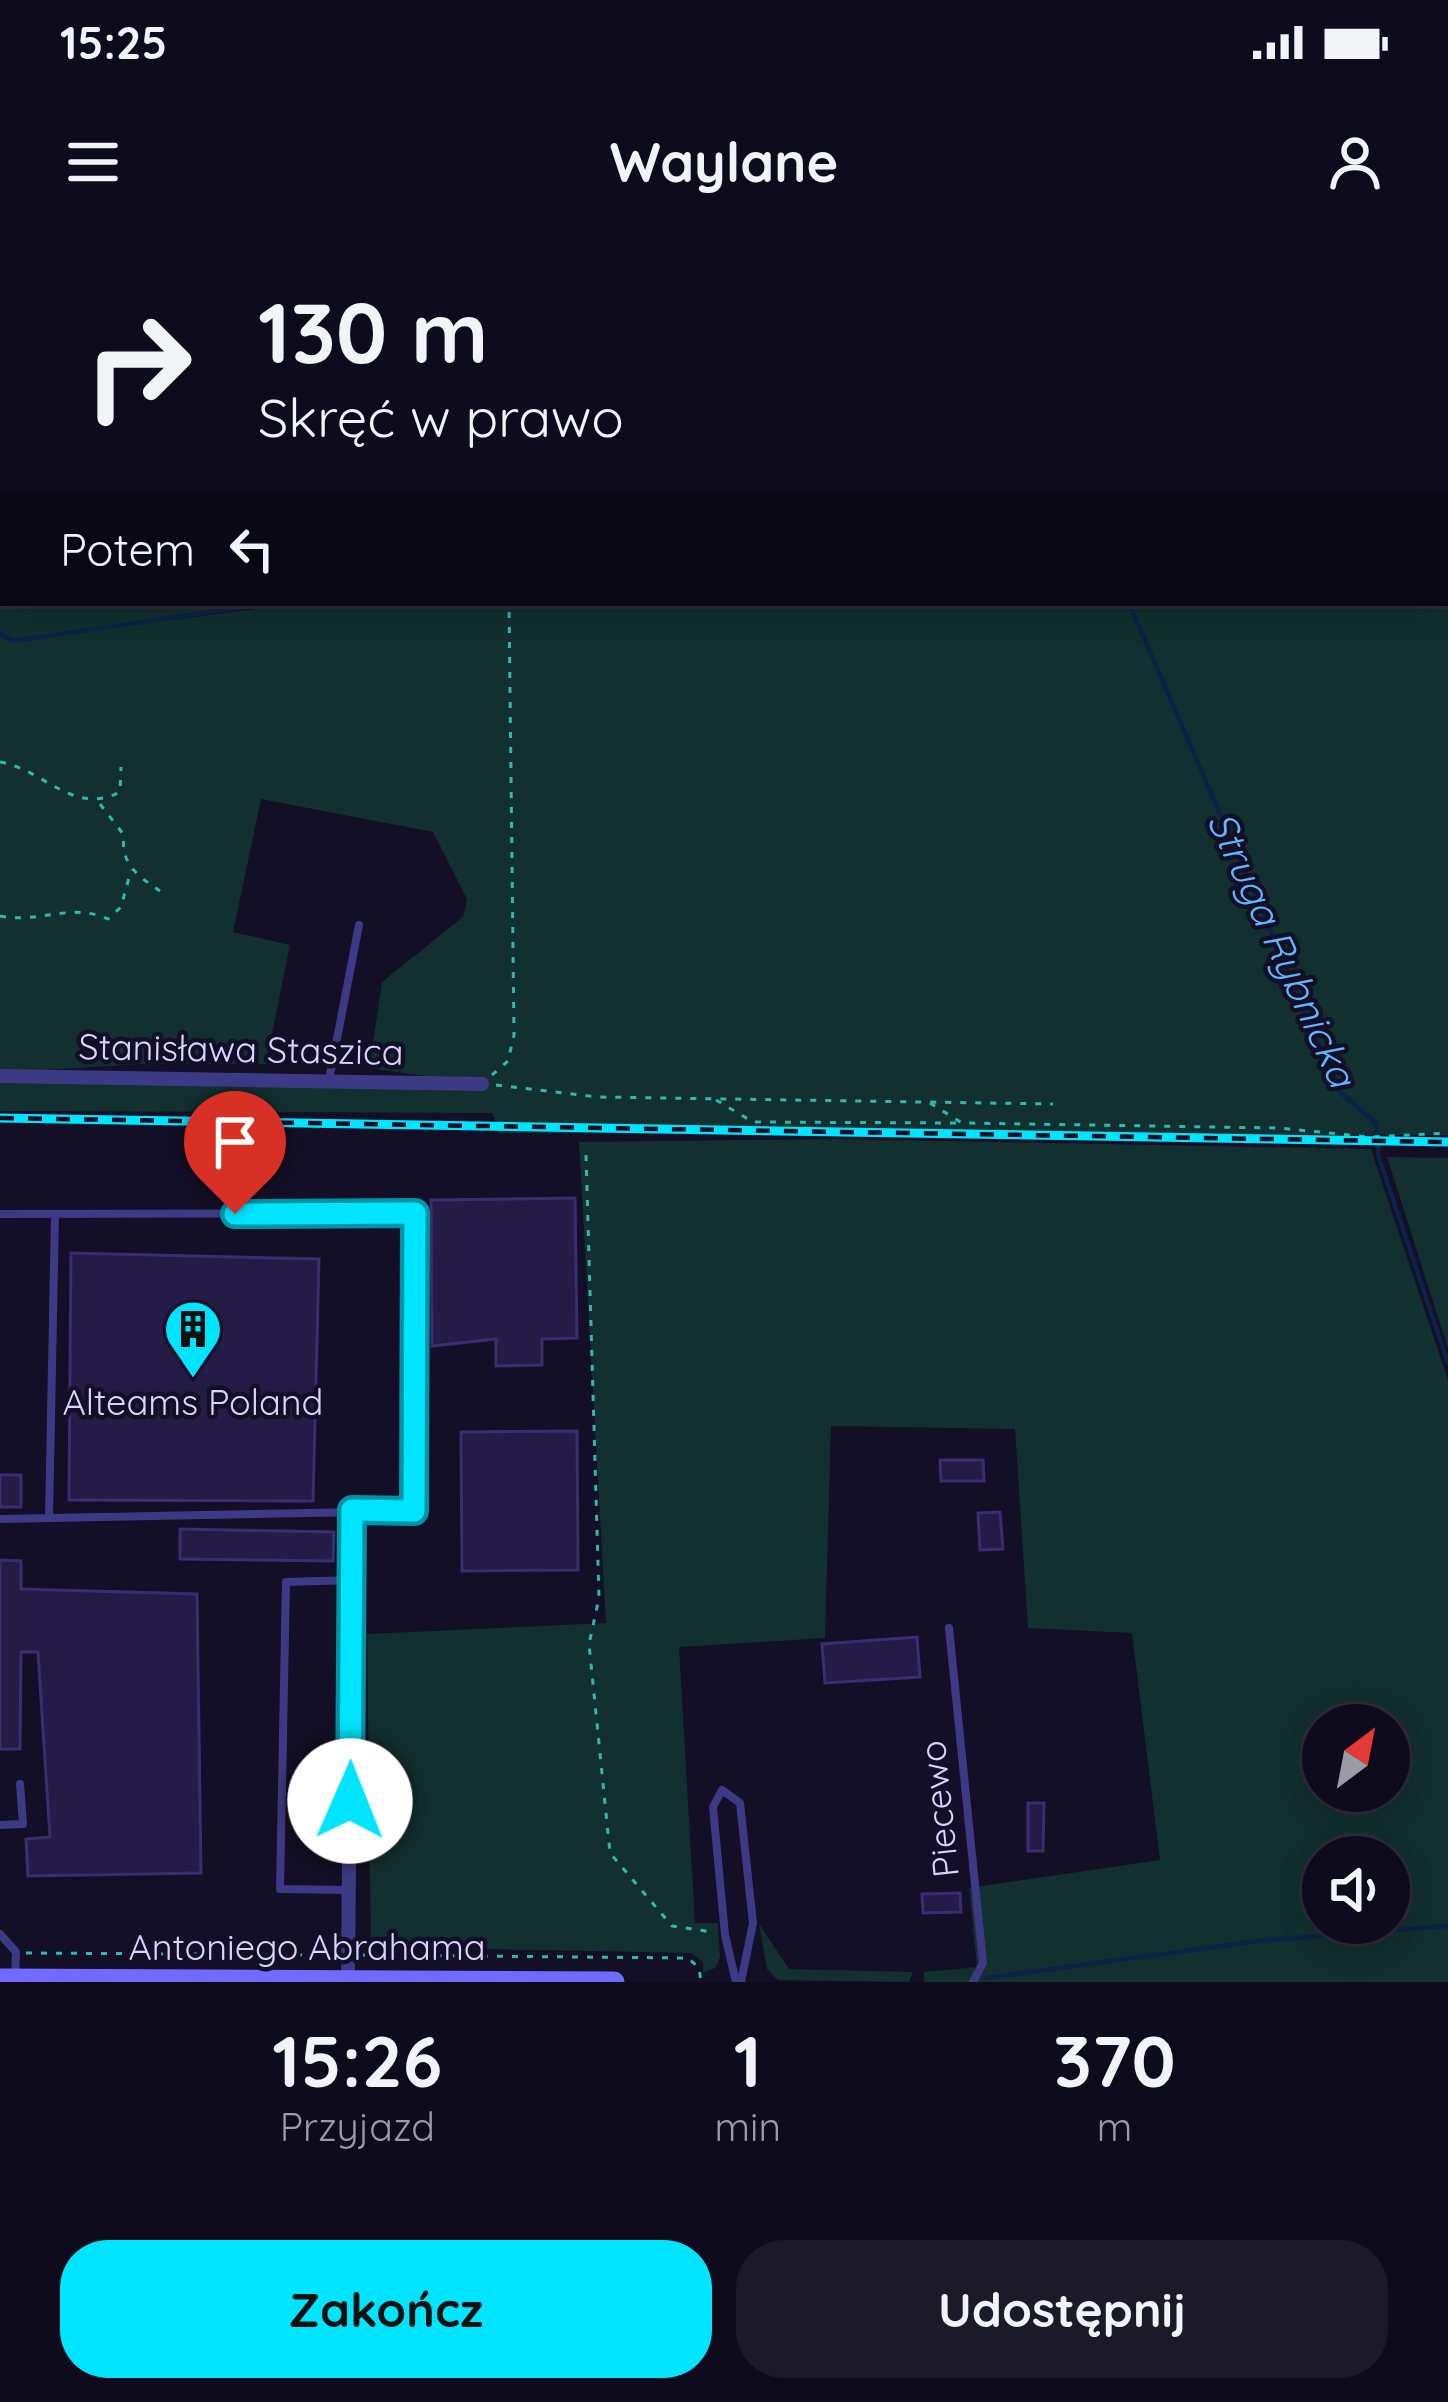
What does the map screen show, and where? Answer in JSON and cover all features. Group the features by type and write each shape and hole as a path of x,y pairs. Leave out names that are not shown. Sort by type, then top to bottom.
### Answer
{"main road":[{"name":"Antoniego Abrahama","path":"8,1979 614,1982"}],"street":[{"name":"Stanisława Staszica","path":"0,1076 482,1084"},
{"path":"348,1979 352,1510"}],"lane":[{"path":"329,1080 359,925"},
{"path":"0,1214 415,1213 414,1511 0,1519"},
{"path":"49,1518 56,1215"},
{"path":"349,1890 280,1888 286,1582 354,1580"},
{"name":"Piecewo","path":"949,1628 983,1964 973,1982"},
{"path":"0,1825 23,1824 20,1784"},
{"path":"722,1790 740,1803 753,1923 739,1982 725,1935 712,1807 722,1790"},
{"path":"0,1934 16,1952 8,1979"}],"path":[{"path":"482,1084 508,1061 514,1035 509,606"},
{"path":"0,762 78,799 99,803 120,793 122,767"},
{"path":"99,803 124,835 122,850 131,871 160,891"},
{"path":"0,916 25,921 84,908 108,919 122,908 131,871"},
{"path":"482,1084 597,1097 1053,1103"},
{"path":"715,1099 753,1122 1279,1128 1370,1137 1448,1133"},
{"path":"929,1102 962,1123"},
{"path":"586,1156 598,1598 589,1644 610,1853 671,1926 725,1935"}],"green space":[{"path":"0,606 253,606 131,625 279,606 1448,606 1448,1135 500,1133 492,1113 0,1111 0,1076 466,1082 369,1068 382,982 463,917 467,899 433,832 261,799 233,932 290,945 266,1064 139,1064 0,1073"},
{"path":"839,1139 1371,1149 1448,1380 1448,1982 924,1982 924,1972 977,1967 969,1888 1160,1860 1132,1633 1028,1628 1015,1429 831,1426 825,1638 679,1647 695,1923 718,1923 720,1957 715,1968 703,1973 703,1962 691,1953 371,1947 367,1634 606,1623 579,1142"},
{"path":"1387,1157 1448,1158 1448,1349"},
{"path":"759,1924 789,1969 913,1972 909,1982 778,1980 767,1969"}],"building":[{"path":"575,1198 577,1338 542,1339 542,1365 496,1366 496,1339 432,1346 431,1200"},
{"name":"Alteams Poland","path":"71,1253 319,1259 313,1501 69,1500"},
{"path":"577,1431 578,1570 462,1571 461,1432"},
{"path":"940,1460 983,1460 984,1481 941,1481"},
{"path":"0,1475 21,1475 21,1507 0,1507"},
{"path":"1000,1512 1003,1549 980,1550 978,1513"},
{"path":"180,1529 334,1532 333,1561 180,1559"},
{"path":"0,1560 21,1561 21,1589 197,1594 201,1873 28,1876 26,1839 50,1837 38,1652 21,1652 20,1749 0,1749"},
{"path":"917,1637 920,1677 825,1683 822,1644"},
{"path":"1028,1803 1044,1803 1043,1851 1028,1851"},
{"path":"960,1893 961,1912 923,1913 922,1894"}],"waterway":[{"name":"Struga Rybnicka","path":"0,634 13,641 252,606"},
{"name":"Struga Rybnicka","path":"1130,606 1340,1092 1376,1123 1379,1158 1448,1363"},
{"path":"986,1978 1258,1941 1448,1926"}],"railway":[{"path":"0,1118 1448,1142"}],"place":[{"name":"Alteams Poland","path":"193,1380"}],"route":[{"path":"235,1214 415,1213 414,1511 352,1510 350,1801"}]}
